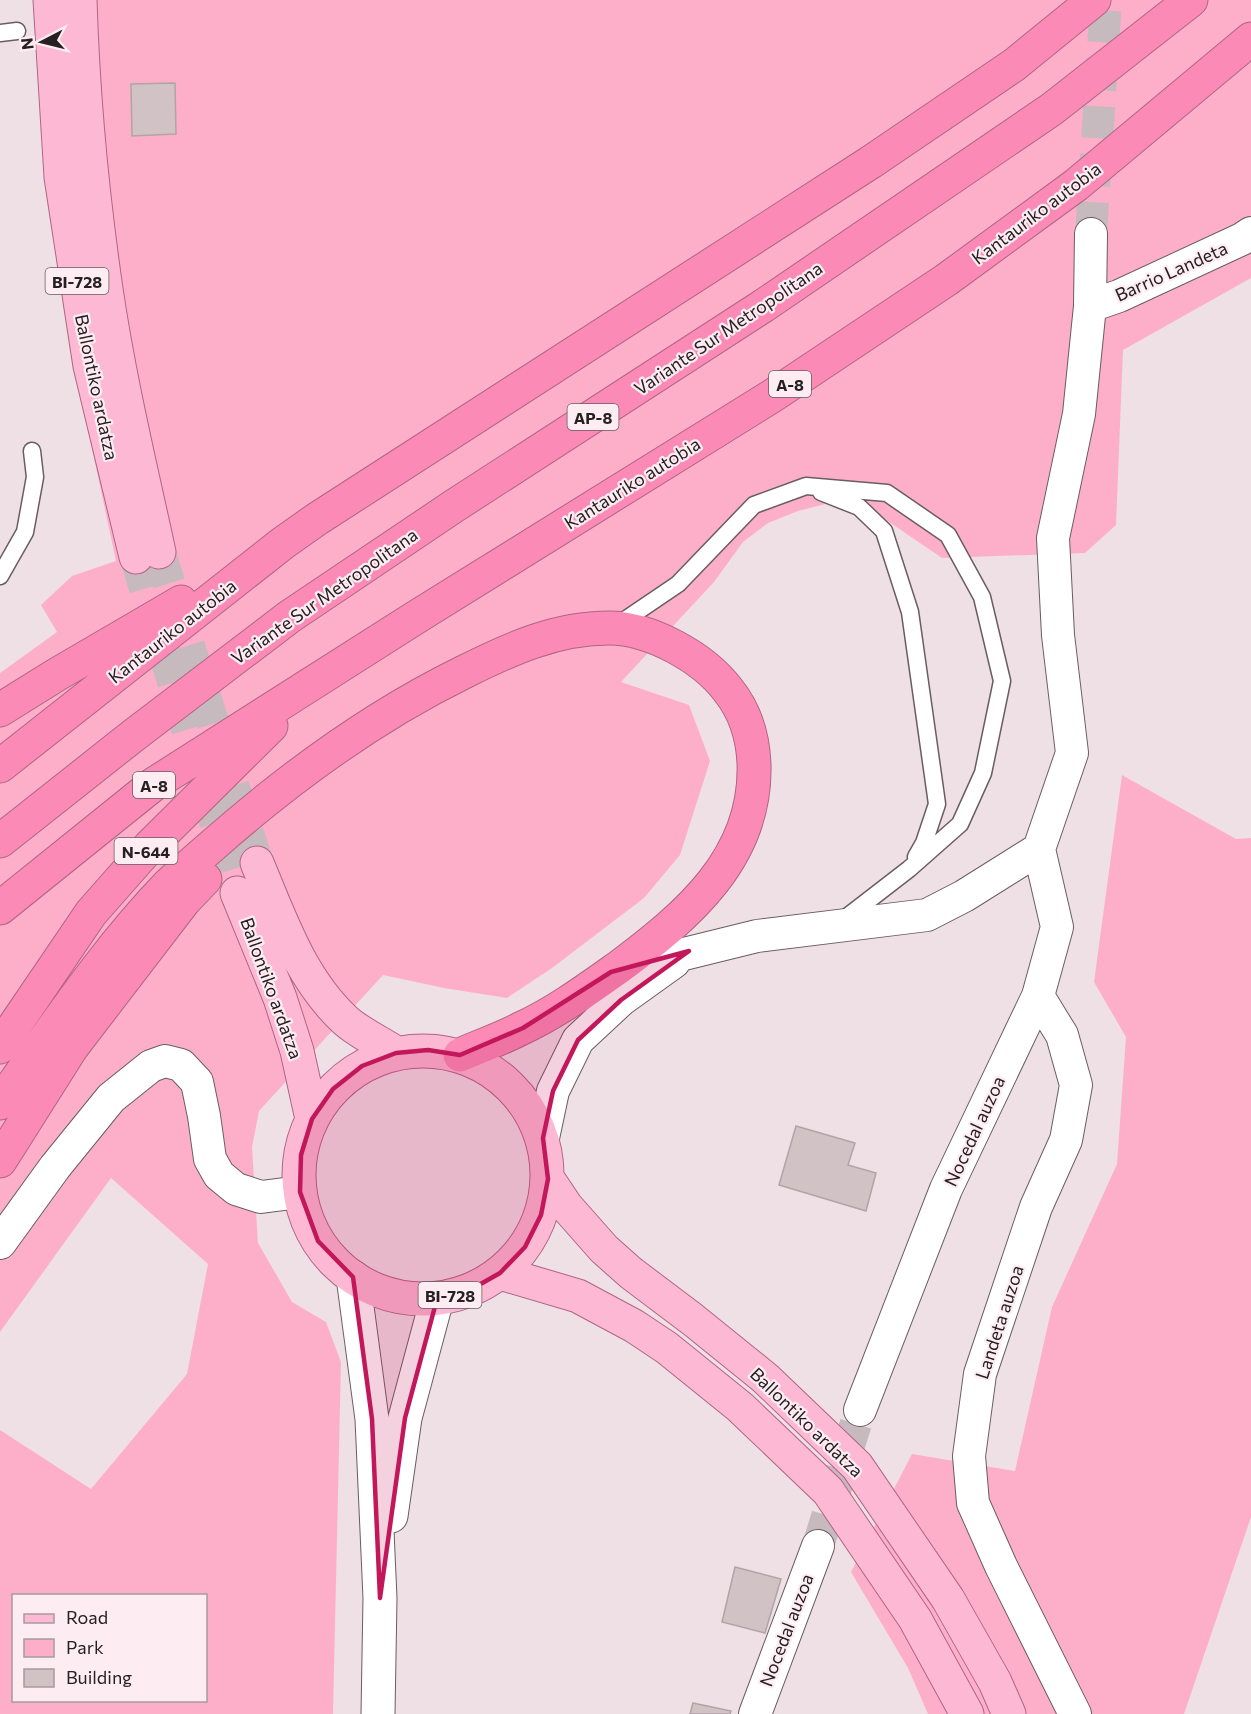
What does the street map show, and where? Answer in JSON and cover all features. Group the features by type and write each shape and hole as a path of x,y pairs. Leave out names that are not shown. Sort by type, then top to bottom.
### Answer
{"highway":[{"name":"Kantauriko autobia","path":"0,766 284,543 369,484 537,379 899,143 1014,65 1094,0"},
{"name":"Variante Sur Metropolitana","path":"0,841 289,617 454,506 763,306 1052,109 1191,0"},
{"name":"Kantauriko autobia","path":"0,908 154,784 319,678 772,396 946,280 1076,184 1251,39"},
{"path":"0,711 56,675 284,543"},
{"path":"0,1103 97,969 171,883 292,778 363,730 430,689 499,655 542,638 577,630 613,628 642,633 672,645 699,661 727,688 741,710 753,744 754,785 744,828 722,870 698,901 656,939 582,993 523,1028 460,1055"},
{"name":"N-644","path":"0,1047 91,913 150,846 319,678"},
{"path":"0,1161 72,1047 184,901 243,839 363,730"}],"main road":[{"name":"Ballontiko ardatza","path":"50,0 60,166 90,366 148,554 127,402 107,291 89,156 80,0"},
{"name":"Ballontiko ardatza","path":"257,863 289,941 314,984 346,1021 396,1053"},
{"name":"Ballontiko ardatza","path":"237,893 280,998 297,1051 312,1119"},
{"name":"BI-728","path":"428,1050 460,1055 496,1073 525,1102 543,1138 548,1179 542,1215 525,1247 500,1273 470,1290 437,1299 408,1298 389,1294 353,1277 333,1261 318,1240 306,1217 300,1192 301,1155 312,1119 333,1089 362,1066 396,1053 428,1050"},
{"name":"Ballontiko ardatza","path":"548,1179 566,1206 604,1249 631,1273 765,1378 857,1466 948,1599 995,1682 1010,1714"},
{"name":"Ballontiko ardatza","path":"500,1273 578,1296 634,1326 667,1348 740,1407 828,1491 915,1619 967,1714"}],"street":[{"name":"Barrio Landeta","path":"1090,306 1119,296 1251,233"},
{"path":"611,972 757,936 927,915 964,896 1039,849 1072,753 1059,635 1053,538 1079,414 1090,306 1091,234"},
{"name":"Nocedal auzoa","path":"860,1410 946,1189 1038,996 1057,927 1039,849"},
{"path":"543,1138 553,1091 578,1040 621,1000 689,951"},
{"name":"Landeta auzoa","path":"1038,996 1062,1035 1076,1085 1066,1140 1036,1207 980,1374 969,1456 973,1503 1001,1566 1075,1714"},
{"path":"0,1243 55,1167 111,1098 151,1066 165,1060 181,1065 196,1082 210,1159 219,1175 236,1189 261,1197 300,1192"},
{"path":"353,1277 372,1419 380,1598 378,1714"},
{"path":"380,1598 405,1418 437,1299"},
{"name":"Nocedal auzoa","path":"755,1714 818,1546"}],"lane":[{"path":"0,33 17,31"},
{"path":"0,576 25,532 35,477 32,451"},
{"path":"613,628 678,584 754,505 806,486 887,493 948,535 982,597 1002,681 983,773 960,824 909,869 834,927"},
{"path":"806,486 859,507 884,531 910,612 937,804 924,843 909,869"}],"highlighted area":[{"path":"689,951 621,1000 578,1040 553,1091 543,1138 548,1179 541,1215 525,1247 500,1273 470,1290 437,1299 405,1418 380,1598 372,1419 353,1277 318,1241 300,1192 301,1155 312,1119 333,1089 362,1066 396,1053 428,1050 460,1055 523,1028 611,972"}],"green space":[{"path":"41,0 1251,0 1251,278 1123,350 1116,525 1085,553 942,558 870,509 829,503 798,511 768,523 743,542 714,582 621,682 689,705 710,761 680,855 644,898 552,968 507,998 383,975 259,1111 252,1147 258,1243 292,1302 326,1322 341,1362 333,1714 0,1714 0,1430 91,1489 187,1374 208,1264 111,1178 0,1332 0,673 57,632 41,605 72,576 116,561 88,430 65,292"},
{"path":"1122,775 1236,839 1251,838 1251,1517 1184,1714 928,1714 908,1668 851,1572 912,1454 1015,1471 1052,1307 1117,1164 1126,1037 1094,982"}],"building":[{"path":"175,83 176,134 132,136 131,84"},
{"path":"796,1126 855,1143 848,1165 876,1173 866,1211 779,1185"},
{"path":"735,1567 781,1579 765,1633 722,1622"},
{"path":"693,1703 731,1711 730,1714 690,1714"}],"tunnel":[{"path":"1091,234 1106,0"},
{"path":"159,552 257,863"},
{"path":"136,557 237,893"},
{"path":"818,1546 860,1410"}]}
